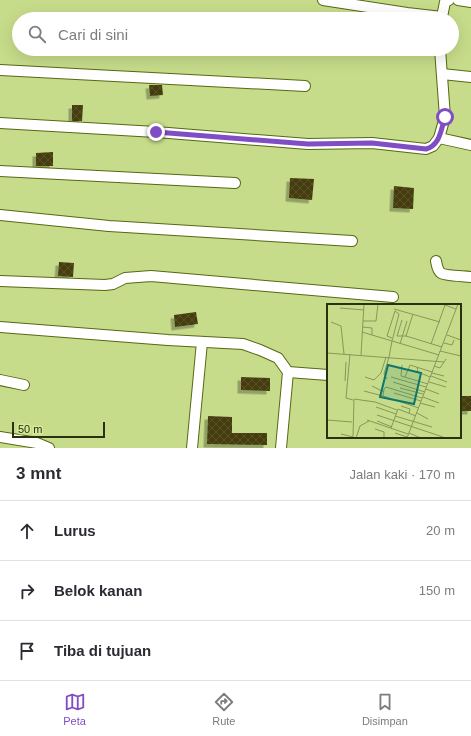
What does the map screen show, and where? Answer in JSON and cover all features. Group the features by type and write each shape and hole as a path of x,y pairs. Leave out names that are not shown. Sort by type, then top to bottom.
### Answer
{"street":[{"path":"323,0 357,2 402,12"},
{"path":"443,12 445,2 449,0"},
{"path":"460,0 471,2"},
{"path":"0,123 156,132 308,144 372,143 426,149 431,148 439,138 445,117 441,56"},
{"path":"0,70 305,86"},
{"path":"442,74 471,78"},
{"path":"439,138 471,145"},
{"path":"0,170 236,183"},
{"path":"0,215 109,226 352,241"},
{"path":"436,261 438,269 441,273 471,277"},
{"path":"0,281 105,285 113,284 125,278 151,276 393,297"},
{"path":"0,327 168,340 243,344 278,358 288,372 281,448"},
{"path":"192,448 202,342"},
{"path":"288,372 327,375"},
{"path":"0,380 24,385"},
{"path":"0,437 37,443 49,448"}],"building":[{"path":"149,85 162,85 163,95 150,96"},
{"path":"72,105 83,105 82,121 72,121"},
{"path":"53,152 53,166 36,166 36,153"},
{"path":"290,178 314,179 312,200 289,198"},
{"path":"394,186 414,188 413,209 393,208"},
{"path":"59,262 74,263 73,277 58,276"},
{"path":"196,312 198,324 175,327 174,315"},
{"path":"241,377 270,378 270,391 241,390"},
{"path":"461,396 471,396 471,411 461,411"},
{"path":"208,416 232,417 232,433 267,433 267,445 207,444"}],"route":[{"path":"156,132 308,144 372,143 426,149 431,148 439,138 445,117"}]}
